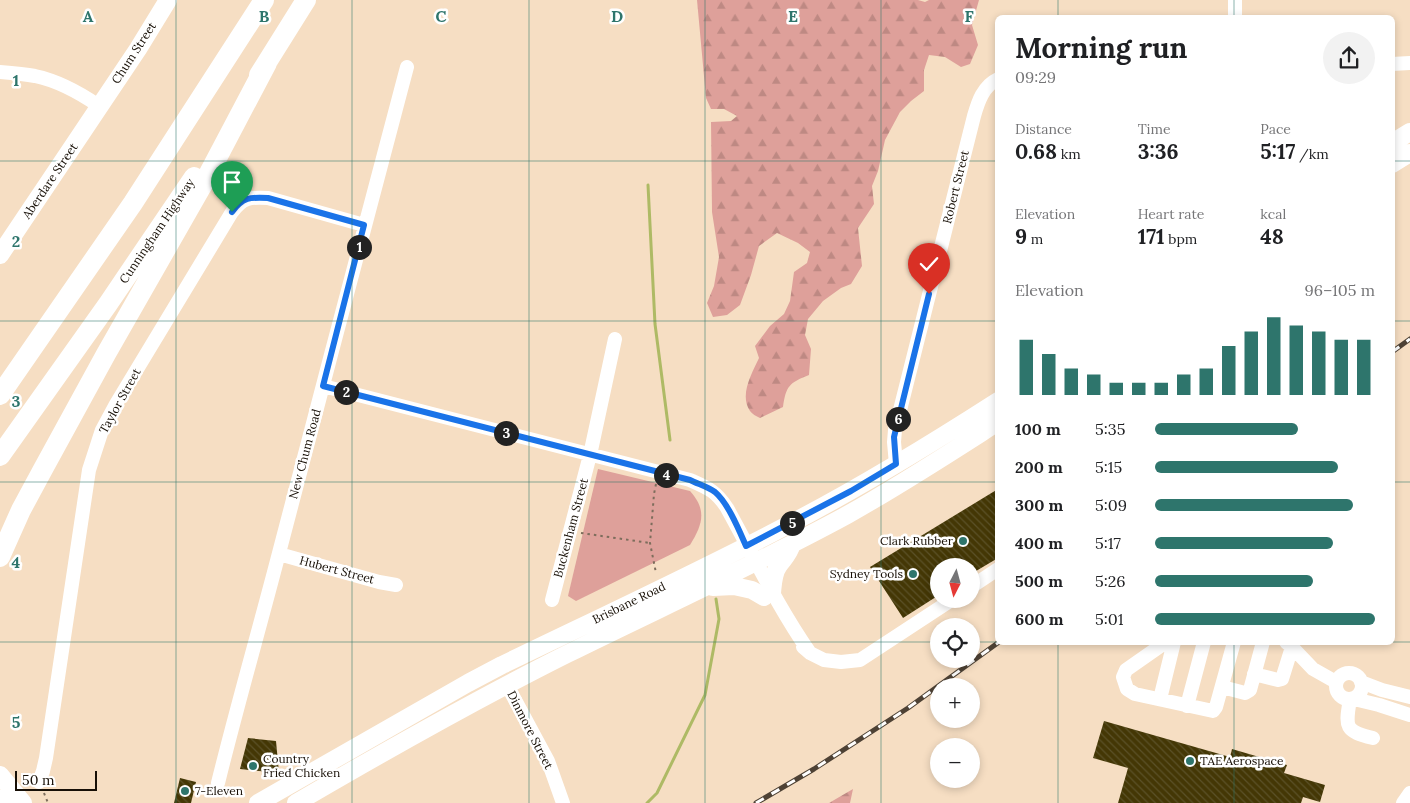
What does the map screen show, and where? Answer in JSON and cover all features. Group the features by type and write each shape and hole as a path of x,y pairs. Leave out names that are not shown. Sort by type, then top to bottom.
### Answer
{"highway":[{"path":"0,395 133,203 264,0"},
{"name":"Cunningham Highway","path":"0,456 114,296 218,140 306,0"},
{"path":"0,557 21,510 42,471 207,177 267,63"}],"main road":[{"name":"Chum Street","path":"100,106 168,0"},
{"name":"Aberdare Street","path":"0,255 100,106"},
{"path":"1395,141 1410,132"},
{"path":"1395,162 1410,153"},
{"name":"Brisbane Road","path":"258,803 477,679 742,548 843,495 995,403"},
{"name":"Brisbane Road","path":"296,803 401,742 507,685 845,516 910,478 995,424"},
{"path":"707,586 734,586 768,595 778,566 788,554 792,544"},
{"path":"0,775 23,803"},
{"path":"0,799 3,803"}],"street":[{"path":"1235,0 1235,15"},
{"path":"1395,64 1410,64"},
{"name":"New Chum Road","path":"218,783 364,225 408,67"},
{"path":"0,72 30,75 50,80 74,90 100,106"},
{"name":"Robert Street","path":"896,464 894,437 899,412 974,116 979,100 992,84"},
{"name":"Taylor Street","path":"39,782 44,771 89,470 102,430 116,404 232,212 245,199 256,197 268,198 364,225"},
{"name":"Buckenham Street","path":"552,600 590,455 615,338"},
{"path":"323,386 690,480 702,487 720,513 751,564 785,631 810,653 824,660 841,662 860,660 939,608"},
{"name":"Hubert Street","path":"279,554 396,585"},
{"path":"980,581 995,572"},
{"path":"1162,645 1126,670 1123,677 1125,686 1130,692 1213,711 1216,707 1233,645"},
{"path":"1160,700 1173,645"},
{"path":"1187,706 1203,645"},
{"path":"1222,686 1248,692 1263,645"},
{"path":"1254,674 1278,680 1282,679 1289,645"},
{"path":"1290,645 1313,669 1336,682"},
{"path":"1410,697 1382,690 1361,682 1356,676 1348,673 1341,676 1336,682 1338,694 1342,697 1379,704 1410,715"},
{"path":"1361,682 1362,690 1352,699 1347,717 1350,728 1355,734 1373,738"},
{"name":"Dinmore Street","path":"507,685 548,761 564,803"},
{"path":"1403,803 1410,793"}],"path":[{"path":"656,573 650,543 654,494 658,473"},
{"path":"576,531 650,543"}],"green space":[{"path":"697,0 918,0 925,2 929,0 979,0 972,25 978,45 970,64 961,67 945,57 929,55 924,70 924,91 900,112 885,140 878,171 872,186 874,204 858,228 862,266 851,284 841,288 823,301 808,319 805,335 811,349 809,375 797,380 790,386 787,390 783,407 760,418 750,411 746,398 748,384 759,358 755,346 770,326 784,314 790,301 794,272 807,263 810,252 798,243 777,233 759,246 740,305 727,315 713,317 707,303 714,286 719,257 712,212 711,122 731,121 737,116 724,109 711,109 706,98"},
{"path":"598,469 690,491 699,504 701,511 700,524 690,545 576,601 568,596"},
{"path":"853,789 850,803 829,803"}],"building":[{"path":"995,491 995,560 980,569 980,558 930,558 930,601 903,618 870,567"},
{"name":"TAE Aerospace","path":"1104,721 1230,757 1232,749 1287,765 1284,773 1325,785 1320,802 1303,797 1301,803 1118,803 1128,768 1093,758"},
{"path":"248,738 276,741 279,773 240,769"},
{"name":"7-Eleven","path":"180,778 196,782 191,803 174,803"}],"waterway":[{"path":"648,185 655,324 670,440"},
{"path":"647,803 657,793 705,695 719,619 716,599"}],"railway":[{"path":"1395,350 1410,339"},
{"path":"756,803 814,769 908,708 995,645"}],"place":[{"name":"Clark Rubber","path":"963,541"},
{"name":"Sydney Tools","path":"913,574"},
{"name":"TAE Aerospace","path":"1190,761"},
{"name":"Country Fried Chicken","path":"253,766"},
{"name":"7-Eleven","path":"185,791"}],"route":[{"path":"232,212 245,199 256,197 268,198 364,225 323,386 690,480 717,494 727,508 746,546 851,491 896,464 894,437 929,294"}]}
